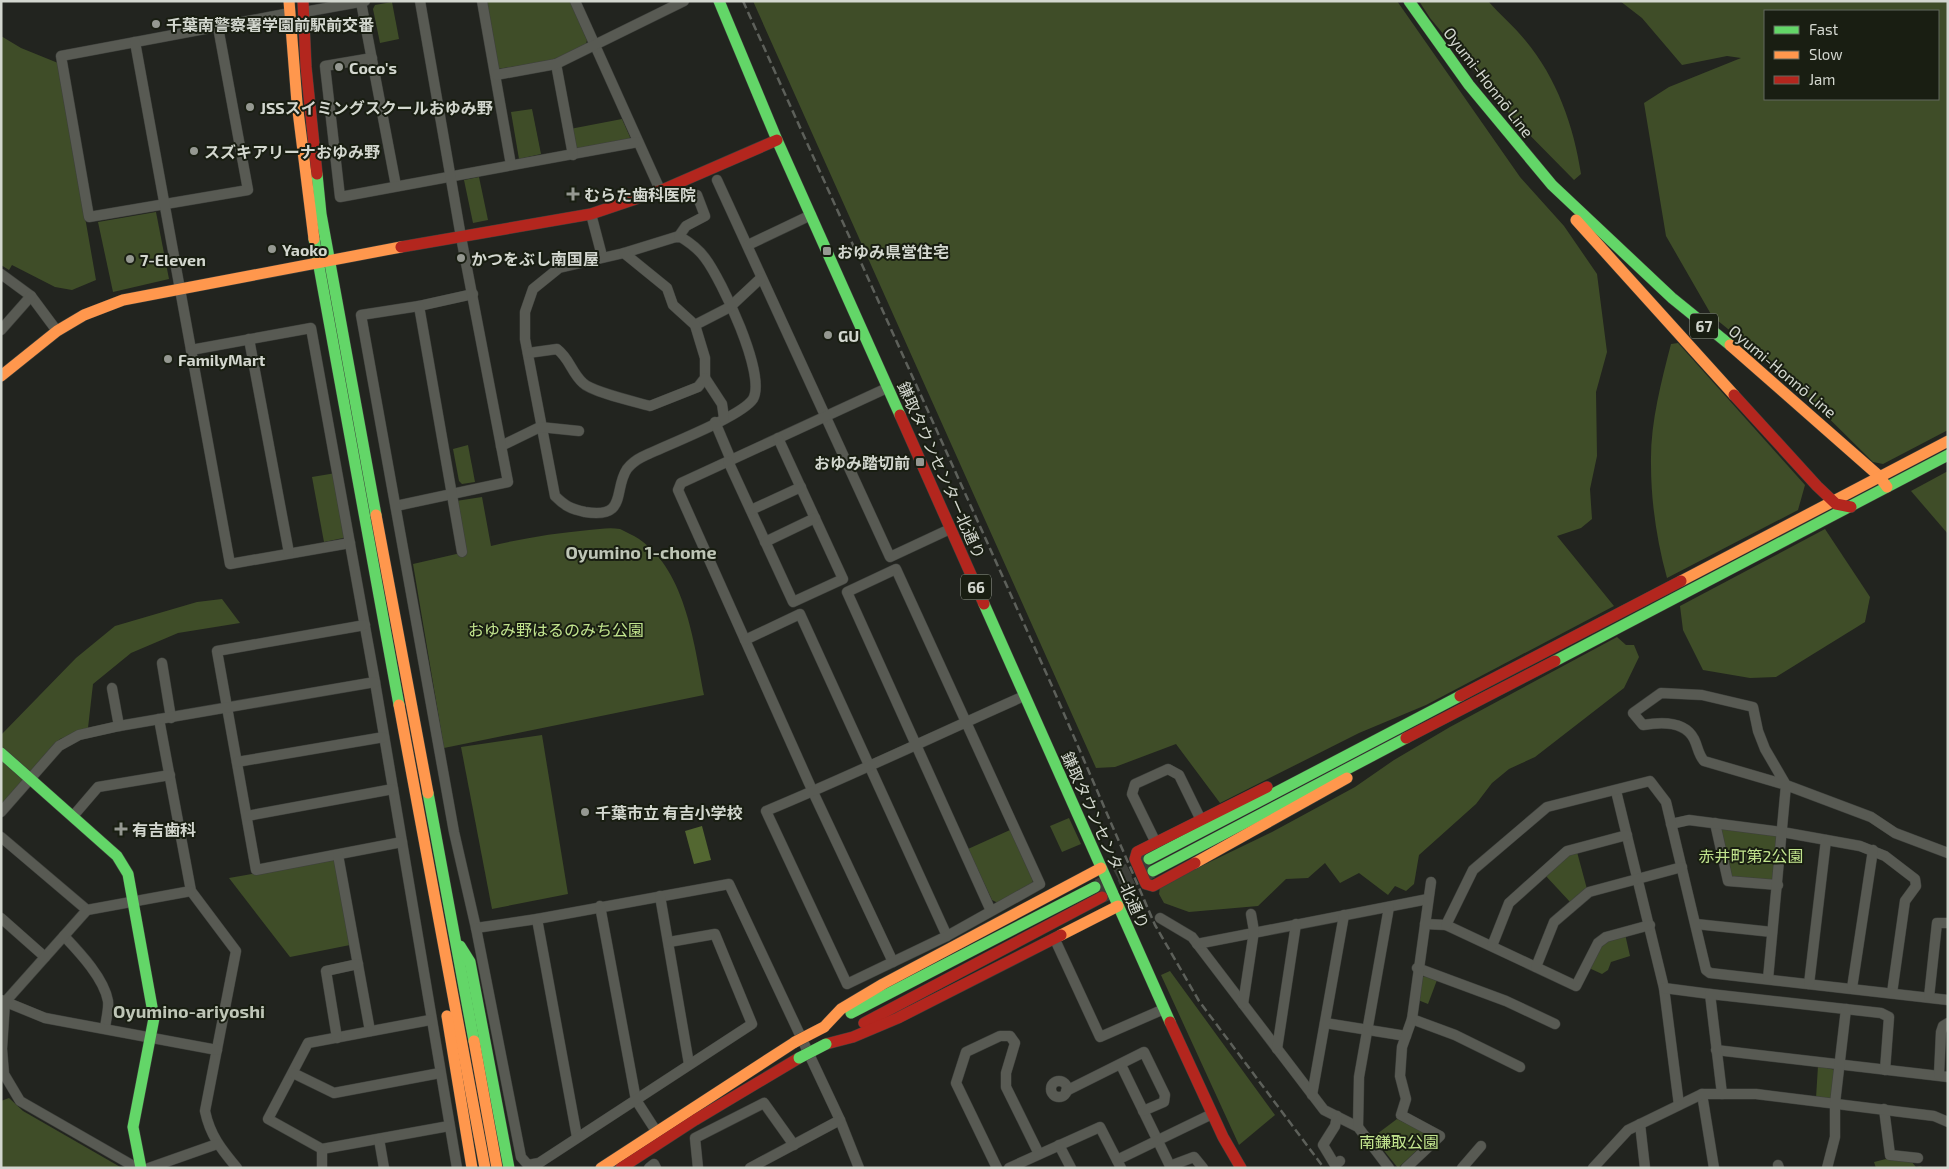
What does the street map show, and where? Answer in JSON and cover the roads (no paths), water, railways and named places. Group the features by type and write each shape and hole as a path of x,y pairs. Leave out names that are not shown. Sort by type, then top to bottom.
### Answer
{"street":[{"path":"289,1 305,181 317,262 485,1168"},
{"path":"365,1 304,7 315,170 497,1168"},
{"path":"396,506 508,482 461,237 420,1"},
{"path":"482,1 511,165"},
{"path":"496,75 556,64 684,1"},
{"name":"鎌取タウンセンター北通り","path":"719,1 777,140 1164,1009 1212,1114 1241,1168"},
{"name":"Oyumi-Honnō Line","path":"1409,1 1469,85 1596,244 1831,501"},
{"path":"361,2 396,186"},
{"path":"578,2 593,45 661,192"},
{"path":"218,27 248,190 89,217 61,56 135,42 218,27 290,14"},
{"path":"135,42 230,564 350,543"},
{"path":"372,58 325,66 340,197 638,142"},
{"path":"556,64 573,155"},
{"path":"1,376 57,331 84,316 123,300 317,262 592,214 661,192 777,140"},
{"name":"Oyumi-Honnō Line","path":"1528,157 1558,191 1628,259 1705,327 1752,363 1879,476 1887,487"},
{"path":"718,180 761,278 890,557 950,529"},
{"path":"679,236 696,247 706,258 752,355 756,387 753,398 746,405 720,420 642,456 631,464 625,471 619,498 612,508 599,514 567,508 555,496 540,427 525,339 525,312 533,289 559,268 602,256 624,253 679,236 686,226 705,216 697,195"},
{"path":"592,214 602,256"},
{"path":"748,245 811,215"},
{"path":"624,253 667,288 673,305 695,325 705,358 705,378 722,404 720,420 729,460 793,602 843,579 778,438"},
{"path":"1,274 31,296 57,331"},
{"path":"695,325 730,307 761,278"},
{"path":"473,294 419,306 362,315 454,832 476,928 522,1157 528,1165 539,1163 752,1024 715,934 669,942"},
{"path":"1,330 31,296"},
{"path":"419,306 462,552"},
{"path":"191,350 312,328 375,682 430,1020 457,1168"},
{"path":"250,339 288,553"},
{"path":"528,353 557,349 567,357 574,373 584,385 650,406 698,387 705,378"},
{"path":"887,388 681,483 678,490 813,792 893,962"},
{"path":"501,446 540,427 579,431"},
{"path":"1149,859 1380,745 1612,624 1708,572 1831,501 1948,441"},
{"path":"1708,572 1851,507 1948,456"},
{"path":"751,510 801,487"},
{"path":"1831,501 1851,507"},
{"path":"765,542 815,518"},
{"path":"991,910 916,743 847,592 896,569 966,722 1040,884 946,936 848,984 766,811 813,792 916,743 966,722 1024,696"},
{"path":"745,640 800,614 946,936"},
{"path":"365,625 217,651 226,707 256,870 402,842"},
{"path":"162,663 170,718"},
{"path":"1,812 59,746 68,740 119,726 375,682"},
{"path":"112,688 119,726"},
{"path":"1768,979 1786,785 1765,749 1758,731 1753,707 1702,695 1661,693 1633,713 1643,725 1660,722 1683,727 1694,738 1699,755 1704,761 1786,785 1870,817 1895,833 1948,853"},
{"path":"159,719 191,891 236,951 205,1111 208,1128 217,1144 237,1168"},
{"path":"237,762 384,737"},
{"path":"1356,745 1380,745 1361,769 1149,887 1135,859 1135,855 1313,764 1356,745"},
{"path":"1153,870 1380,745"},
{"path":"1,753 74,815 117,856 128,874 154,1008 133,1127 134,1141 141,1168"},
{"path":"1156,843 1132,794 1135,784 1168,769 1179,775 1201,820"},
{"path":"74,815 98,787 170,775"},
{"path":"1446,926 1473,870 1547,807 1650,781 1666,802 1706,970 1710,973 1948,1000"},
{"path":"247,816 393,789"},
{"path":"1616,790 1664,988 1679,1105"},
{"path":"1671,824 1690,820 1715,823 1782,832 1873,850 1885,856 1915,879 1916,886 1905,901 1892,994"},
{"path":"1715,823 1728,881 1778,885"},
{"path":"1492,946 1509,903 1567,851 1627,835"},
{"path":"1,837 87,910"},
{"path":"1809,984 1826,840"},
{"path":"1852,988 1873,850"},
{"path":"338,855 370,1031"},
{"path":"1536,967 1554,922 1589,892 1682,867"},
{"path":"824,1027 841,1009 883,984 1101,868"},
{"path":"1406,1168 1440,1136 1401,1115 1406,1099 1400,1076 1402,1047 1412,1019 1417,968 1431,882"},
{"path":"476,928 537,919 729,884 840,1120 859,1168"},
{"path":"137,1168 20,1101 4,1074 2,1049 3,1001 46,957 87,910 191,891"},
{"path":"601,1168 796,1042 1099,892 799,1058 695,1120 621,1168"},
{"path":"660,896 689,1064"},
{"path":"1197,944 1254,931 1428,899"},
{"path":"600,906 636,1100 656,1131"},
{"path":"826,1044 853,1037 898,1018 1118,906"},
{"path":"1358,1127 1360,1076 1389,907"},
{"path":"1243,1004 1254,931 1251,914"},
{"path":"1312,1094 1344,915"},
{"path":"1,918 46,957"},
{"path":"1160,918 1192,937 1324,1110 1358,1127 1389,1168"},
{"path":"537,919 577,1137"},
{"path":"1929,997 1937,923 1948,923"},
{"path":"1277,1049 1296,924"},
{"path":"1425,924 1446,926 1576,986 1598,943 1606,937 1650,925"},
{"path":"1696,924 1772,932"},
{"path":"64,936 85,957 105,992 108,1007 105,1028"},
{"path":"456,942 470,962 509,1168"},
{"path":"1057,944 1100,1037 1164,1009"},
{"path":"443,945 439,956 439,969 472,1168"},
{"path":"338,1038 326,971 358,964"},
{"path":"1417,968 1506,1001 1555,1024"},
{"path":"1664,988 1881,1014 1889,1017 1885,1070"},
{"path":"1710,994 1722,1094"},
{"path":"3,1001 45,1018 217,1050"},
{"path":"1827,1168 1835,1138 1835,1103 1846,1010"},
{"path":"1412,1019 1455,1035 1520,1067"},
{"path":"430,1020 308,1043 268,1119 322,1149 449,1126"},
{"path":"1325,1023 1406,1036"},
{"path":"1716,1050 1840,1066 1943,1076 1942,1032 1943,1026 1948,1023"},
{"path":"997,1168 956,1083 966,1052 1000,1036 1010,1036 1014,1044 1006,1073 1006,1087 1039,1154"},
{"path":"1066,1091 1144,1052 1165,1095 1164,1102 1143,1111"},
{"path":"1121,1065 1171,1167 1194,1157 1203,1168"},
{"path":"293,1073 334,1093 440,1073"},
{"path":"1702,1094 1714,1168"},
{"path":"1593,1168 1628,1130 1702,1094 1756,1094 1934,1116 1948,1122"},
{"path":"698,1168 695,1138 764,1102 794,1145"},
{"path":"1884,1109 1890,1155 1918,1158"},
{"path":"1009,1168 1100,1126 1119,1164 1157,1140 1212,1114"},
{"path":"1337,1116 1335,1126 1323,1145 1335,1165 1340,1161"},
{"path":"750,1168 840,1120"},
{"path":"1640,1124 1645,1168"},
{"path":"379,1139 384,1168"},
{"path":"149,1168 217,1144"},
{"path":"1059,1145 1071,1168"},
{"path":"1462,1168 1481,1146"},
{"path":"322,1149 322,1168"},
{"path":"649,1168 654,1164 656,1168"}],"tunnel":[{"path":"1098,886 1148,860"},
{"path":"1102,896 1152,871"}],"railway":[{"path":"743,1 1052,686 1155,925 1199,1001 1324,1168"}],"place":[{"name":"千葉南警察署学園前駅前交番","path":"156,24"},
{"name":"Coco's","path":"339,67"},
{"name":"JSSスイミングスクールおゆみ野","path":"250,107"},
{"name":"スズキアリーナおゆみ野","path":"194,151"},
{"name":"むらた歯科医院","path":"573,194"},
{"name":"Yaoko","path":"272,249"},
{"name":"おゆみ県営住宅","path":"827,251"},
{"name":"かつをぶし南国屋","path":"461,258"},
{"name":"7-Eleven","path":"130,259"},
{"name":"GU","path":"828,335"},
{"name":"FamilyMart","path":"168,359"},
{"name":"おゆみ踏切前","path":"920,462"},
{"name":"千葉市立 有吉小学校","path":"585,812"},
{"name":"有吉歯科","path":"121,829"}],"district":[{"name":"Oyumino 1-chome","path":"641,552"},
{"name":"Oyumino-ariyoshi","path":"189,1011"}],"park label":[{"name":"おゆみ野はるのみち公園","path":"556,629"},
{"name":"赤井町第2公園","path":"1751,855"},
{"name":"南鎌取公園","path":"1399,1141"}]}
